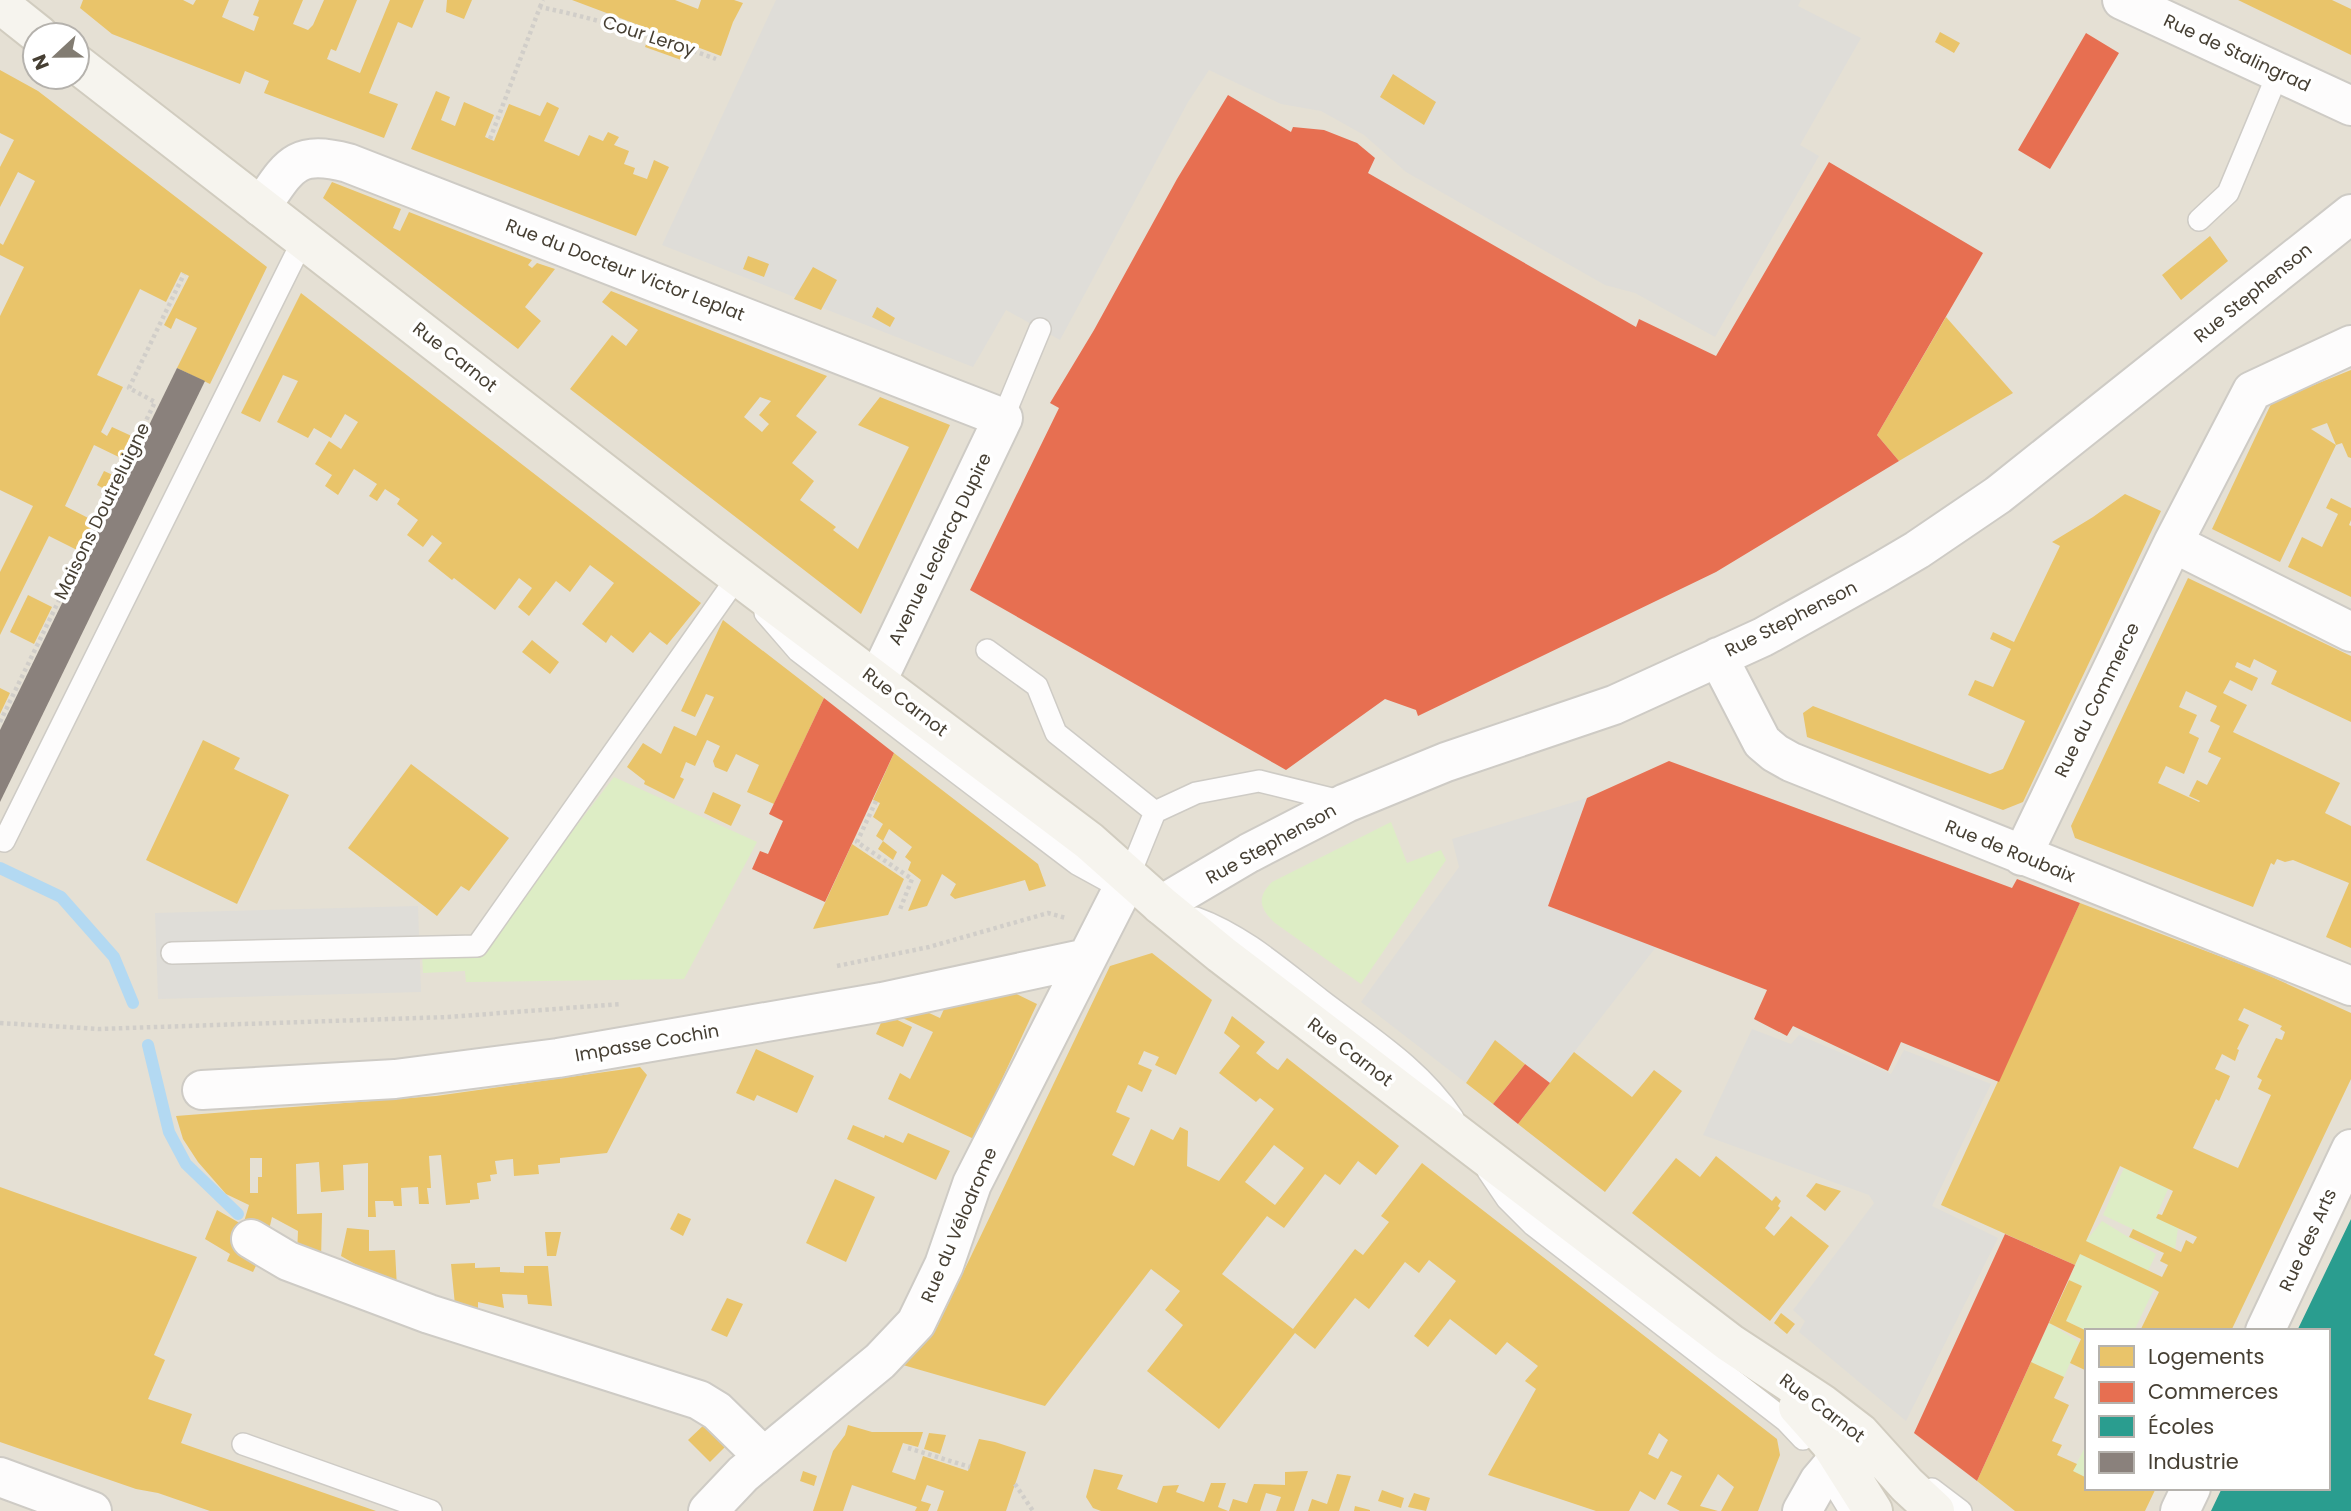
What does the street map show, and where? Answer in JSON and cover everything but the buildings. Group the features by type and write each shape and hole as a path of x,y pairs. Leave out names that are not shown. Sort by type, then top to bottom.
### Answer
{"main road":[{"name":"Rue Carnot","path":"91,75 738,576 1090,841 1125,883 1161,905 1221,954 1730,1343 1810,1419 1842,1454 1873,1511"},
{"name":"Rue Carnot","path":"1842,1454 1907,1485 1935,1511"}],"street":[{"name":"Rue de Stalingrad","path":"2122,0 2351,106"},
{"name":"Rue du Docteur Victor Leplat","path":"261,207 287,171 303,160 324,156 348,163 1003,418"},
{"name":"Rue Stephenson","path":"1161,905 1249,853 1346,803 1446,762 1615,705 1763,636 1831,600 1917,550 1988,502 2351,214"},
{"name":"Rue du Commerce","path":"2022,856 2173,543 2252,391 2351,345"},
{"name":"Avenue Leclercq Dupire","path":"877,681 1003,418"},
{"path":"2173,543 2351,632"},
{"name":"Rue de Roubaix","path":"1718,657 1762,742 1791,762 2351,986"},
{"name":"Rue du Vélodrome","path":"709,1511 743,1474 880,1362 916,1323 944,1265 972,1184 1125,883"},
{"name":"Impasse Cochin","path":"202,1090 396,1079 545,1060 871,1004 1087,958"},
{"name":"Rue des Arts","path":"2266,1329 2351,1149"},
{"path":"251,1240 288,1261 429,1314 699,1400 717,1411 764,1457"},
{"path":"1802,1511 1842,1454"},
{"path":"0,1477 92,1511"},
{"path":"2180,1511 2190,1490"}],"lane":[{"path":"2199,219 2228,193 2279,71"},
{"path":"4,841 303,240"},
{"path":"1003,418 1040,329"},
{"path":"172,953 477,946 738,576 768,618 798,651 1077,864 1125,883 1155,812 1196,793 1258,781 1346,803"},
{"path":"987,650 1037,685 1056,733 1155,812"},
{"path":"1470,1143 1518,1212 1798,1432 1961,1511"},
{"path":"243,1444 431,1511"},
{"path":"1842,1454 1850,1511"}],"path":[{"path":"490,139 543,0"},
{"name":"Cour Leroy","path":"540,7 610,22 716,58"},
{"name":"Maisons Doutreluigne","path":"0,722 155,402 129,388 184,274"},
{"path":"876,801 857,842 912,879 899,912"},
{"path":"824,969 929,947 1048,914"},
{"path":"0,1023 113,1029 448,1017 627,1003"},
{"path":"908,1448 970,1467"},
{"path":"1015,1484 1033,1511"}],"shaded area":[{"path":"0,0 2351,0 2351,1511 0,1511"},
{"path":"776,0 1801,0 1798,6 1861,38 1800,145 1819,156 1715,337 1635,293 1605,285 1406,172 1364,135 1321,111 1281,104 1209,70 1188,102 1060,340 1006,310 973,367 662,245"},
{"path":"1587,798 1548,906 1656,947 1550,1083 1495,1040 1466,1083 1361,1002 1459,867 1452,839"},
{"path":"418,906 421,992 158,999 155,913"},
{"path":"1752,1029 1791,1044 1799,1035 1891,1074 1904,1050 1991,1084 1932,1206 1998,1238 1906,1421 1799,1332 1805,1321 1793,1310 1874,1203 1869,1195 1703,1135"}],"green space":[{"path":"614,777 757,842 684,979 466,982 465,971 423,973 422,954 479,952"},
{"path":"1391,822 1407,863 1441,850 1446,860 1361,984 1275,923 1263,908 1262,898 1272,882"},
{"path":"2124,1168 2168,1189 2156,1217 2178,1228 2175,1249 2103,1215"},
{"path":"2102,1221 2156,1254 2148,1271 2086,1241"},
{"path":"2080,1254 2154,1289 2135,1329 2085,1330 2066,1321 2082,1286 2069,1280"},
{"path":"2049,1323 2079,1342 2064,1377 2031,1362"},
{"path":"2085,1447 2085,1477 2073,1471"}],"waterway":[{"path":"0,868 61,897 114,957 133,1003"},
{"path":"148,1045 169,1132 186,1164 238,1214"}]}
